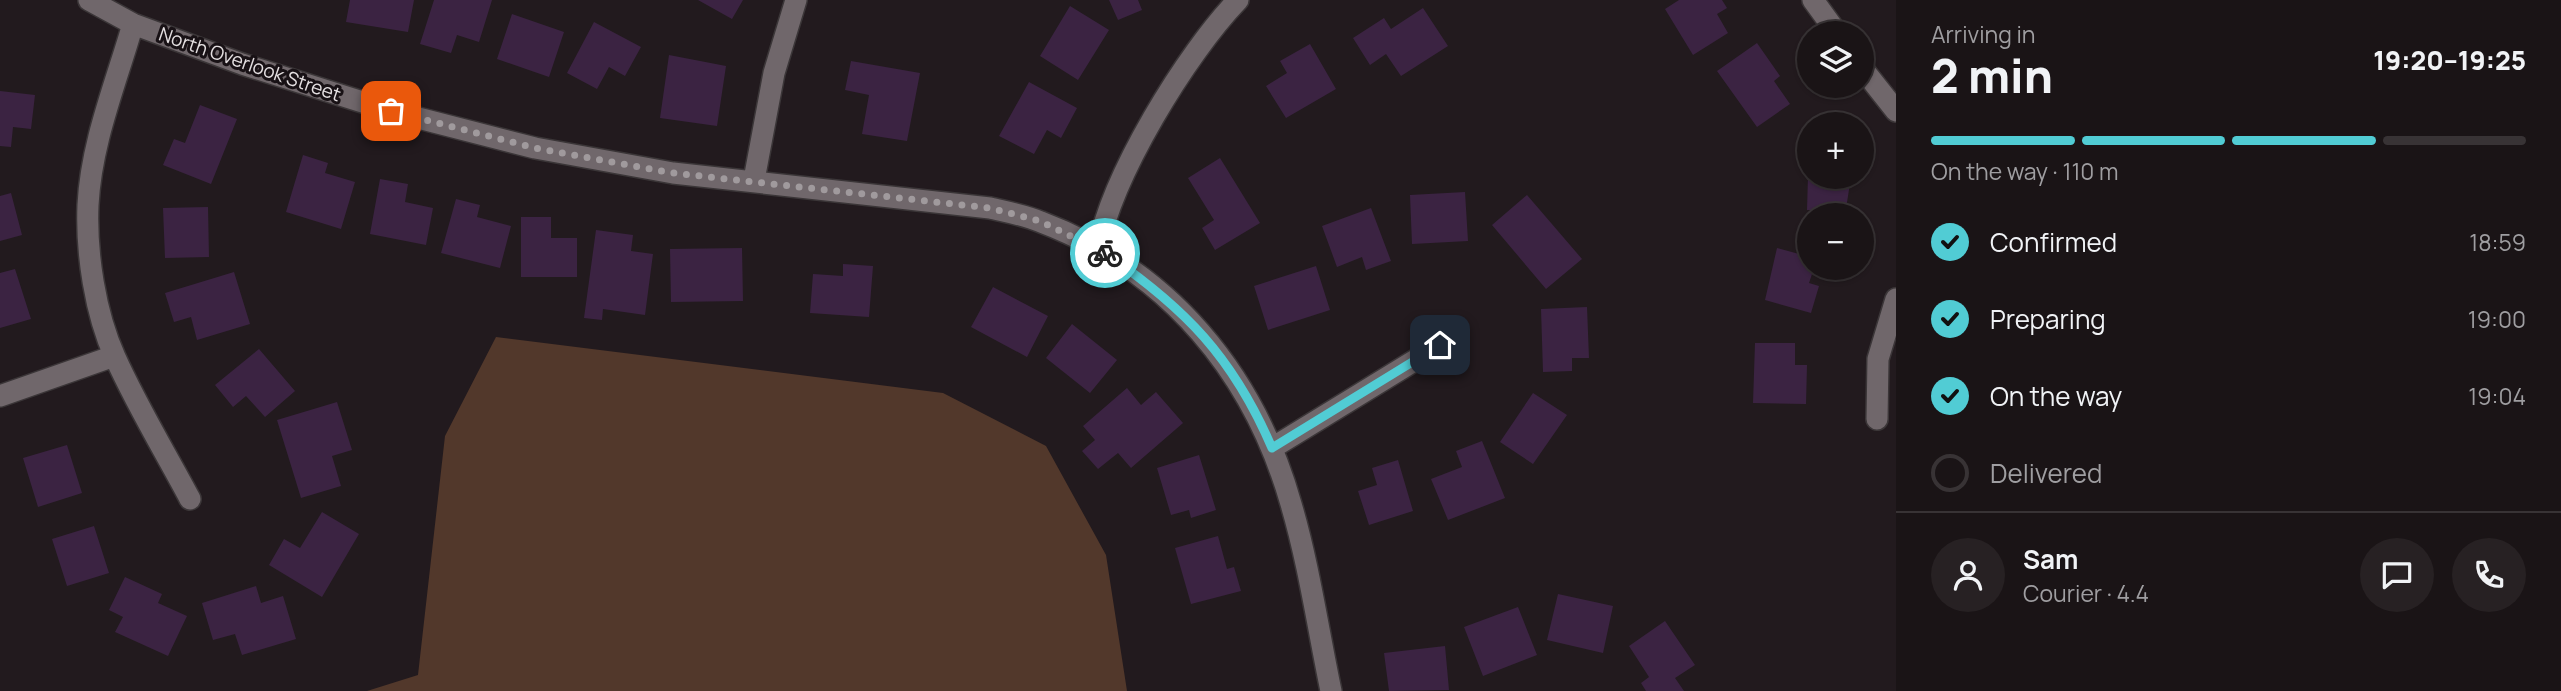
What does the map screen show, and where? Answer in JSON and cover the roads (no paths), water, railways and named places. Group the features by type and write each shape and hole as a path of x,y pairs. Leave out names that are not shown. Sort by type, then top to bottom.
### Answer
{"street":[{"name":"North Overlook Street","path":"89,0 133,24 242,64 391,111 535,148 673,173 990,208 1040,221 1098,249 1146,281 1191,320 1226,362 1252,402 1292,505 1331,691"},
{"path":"754,180 774,73 796,0"},
{"path":"1098,249 1103,225 1145,134 1183,69 1216,23 1238,0"},
{"path":"1813,0 1828,21"},
{"path":"133,24 103,121 88,205 90,246 99,306 114,356 190,499"},
{"path":"1874,83 1896,111"},
{"path":"1877,419 1878,359 1896,299"},
{"path":"1272,448 1440,345"},
{"path":"0,396 114,356"}]}
